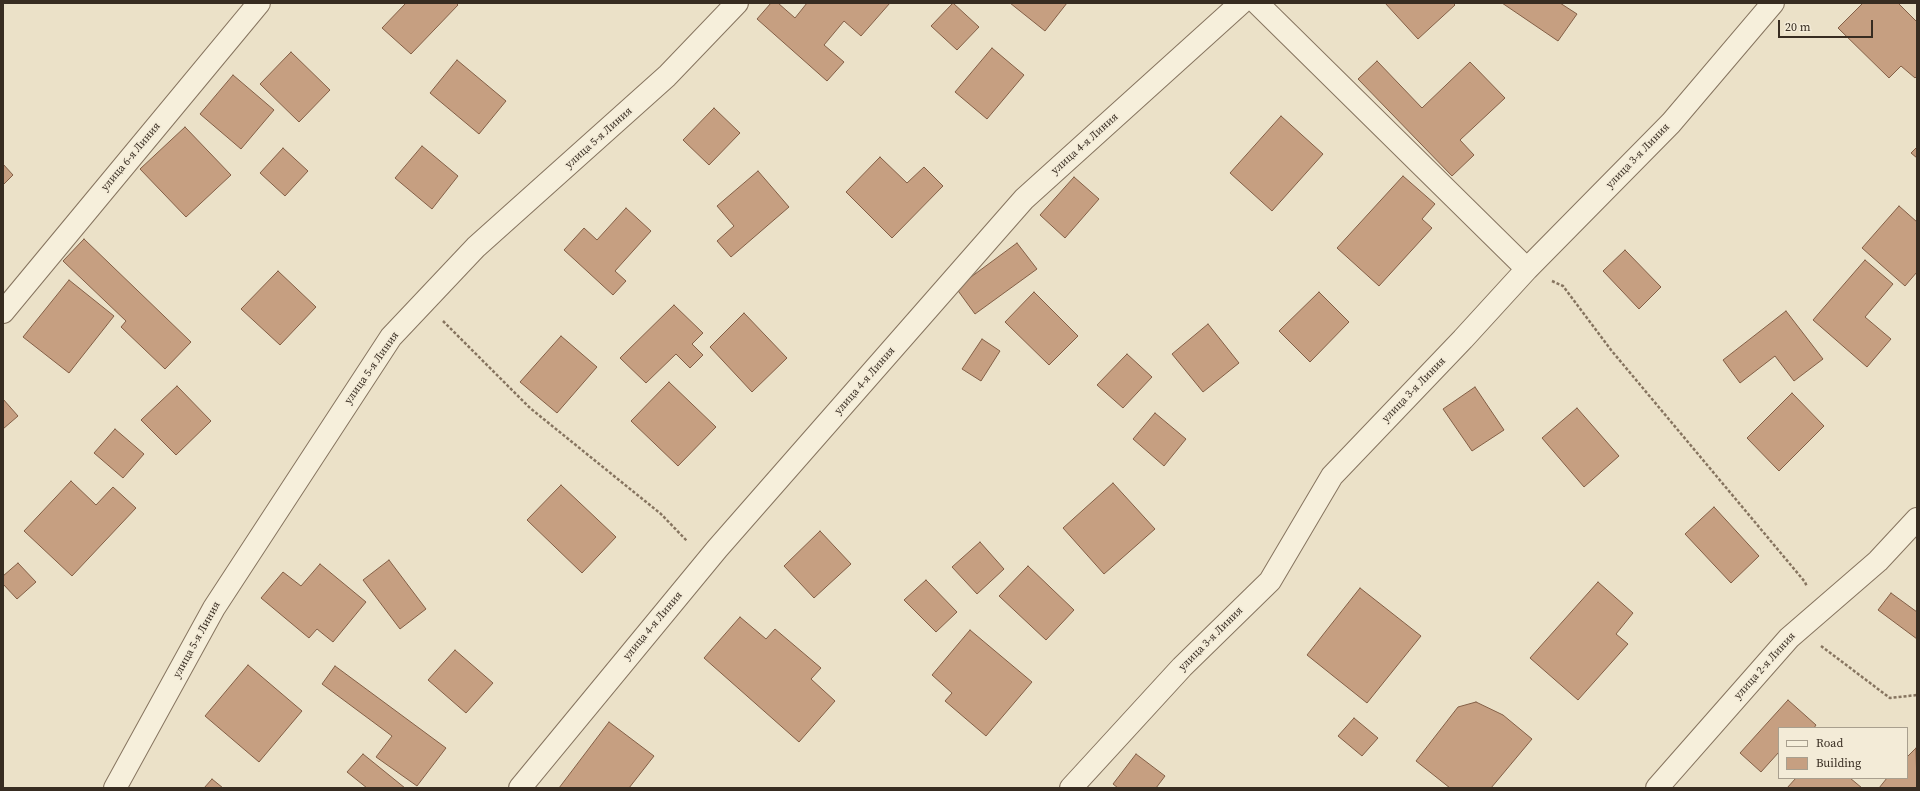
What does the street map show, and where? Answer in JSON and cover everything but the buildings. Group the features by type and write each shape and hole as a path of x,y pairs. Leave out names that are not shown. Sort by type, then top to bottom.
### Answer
{"street":[{"name":"улица 6-я Линия","path":"3,312 259,3"},
{"name":"улица 5-я Линия","path":"115,788 218,602 391,337 476,247 667,76 736,3"},
{"name":"улица 4-я Линия","path":"520,788 707,562 1024,199 1241,3"},
{"path":"1257,3 1527,270"},
{"name":"улица 3-я Линия","path":"1071,788 1182,667 1270,581 1332,476 1527,270 1671,123 1773,3"},
{"name":"улица 2-я Линия","path":"1657,788 1789,638 1878,561 1917,519"}],"path":[{"path":"1527,270 1563,286 1611,350 1805,582 1820,645 1890,698 1917,695"},
{"path":"424,302 530,408 661,514 707,562"}]}
